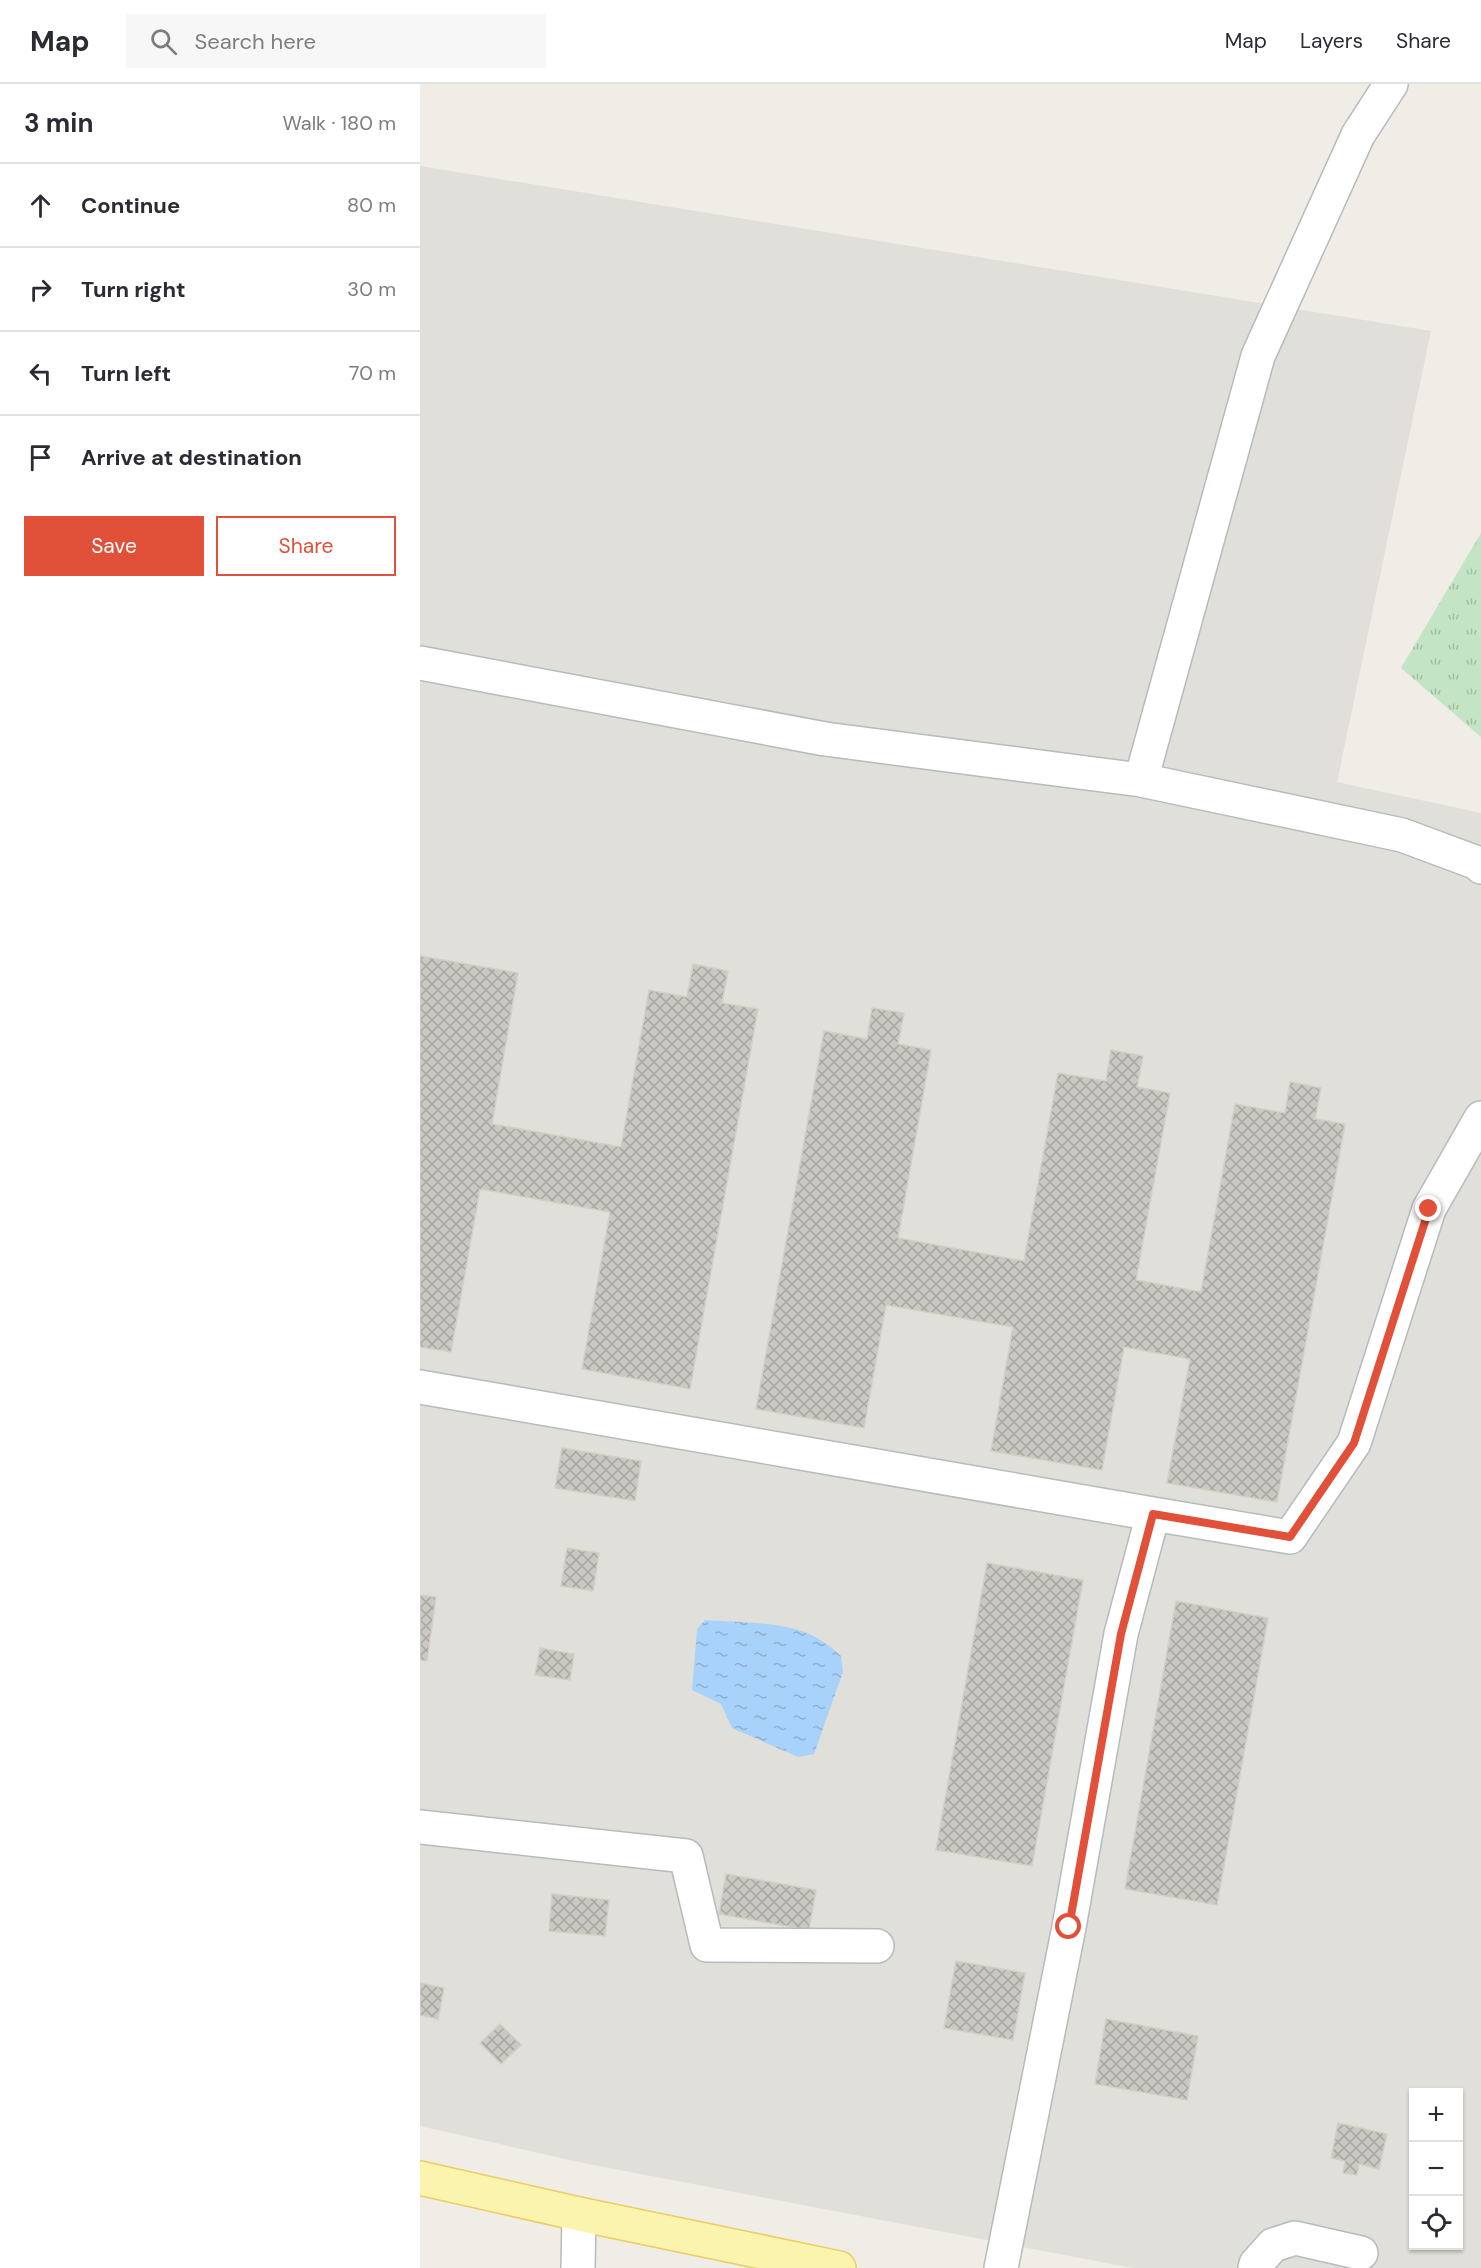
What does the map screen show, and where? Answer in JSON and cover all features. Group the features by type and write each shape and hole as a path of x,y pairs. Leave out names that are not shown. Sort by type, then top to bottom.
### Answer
{"main road":[{"path":"420,2178 579,2214 839,2268"}],"lane":[{"path":"1141,780 1258,356 1358,135 1391,84"},
{"path":"420,663 825,739 1141,780 1402,835 1480,864 1481,867"},
{"path":"420,1387 1290,1537 1354,1443 1429,1209 1481,1118"},
{"path":"1001,2268 1069,1927 1121,1634 1153,1514"},
{"path":"420,1827 686,1856 707,1945 877,1946"},
{"path":"578,2268 579,2214"},
{"path":"1255,2268 1273,2245 1295,2238 1361,2253"}],"shaded area":[{"path":"420,166 1431,331 1337,782 1481,813 1481,2268 1133,2268 588,2164 420,2126"}],"green space":[{"path":"1481,533 1481,737 1401,668"}],"water":[{"path":"705,1620 788,1627 821,1640 841,1656 843,1672 814,1754 798,1757 732,1728 721,1704 692,1690 697,1629"}],"building":[{"path":"420,956 518,973 492,1124 621,1147 649,990 687,997 693,964 728,971 722,1003 758,1009 690,1389 582,1369 610,1212 480,1189 451,1352 420,1347"},
{"path":"872,1008 904,1013 898,1044 931,1050 898,1238 1024,1261 1058,1073 1106,1081 1111,1050 1143,1056 1137,1087 1170,1093 1136,1280 1201,1292 1235,1104 1285,1113 1290,1082 1321,1088 1315,1119 1345,1124 1277,1502 1167,1483 1190,1359 1124,1347 1102,1470 991,1451 1013,1327 886,1305 864,1428 756,1409 824,1031 867,1039"},
{"path":"562,1448 641,1461 635,1501 555,1488"},
{"path":"567,1548 599,1553 593,1591 561,1586"},
{"path":"987,1563 1083,1580 1032,1866 936,1850"},
{"path":"420,1595 436,1597 427,1661 420,1660"},
{"path":"1176,1601 1268,1618 1217,1905 1125,1889"},
{"path":"540,1648 574,1654 570,1680 535,1675"},
{"path":"726,1874 816,1890 809,1930 719,1914"},
{"path":"552,1894 609,1900 605,1936 549,1931"},
{"path":"956,1961 1025,1973 1013,2040 944,2028"},
{"path":"420,1983 444,1988 438,2019 420,2015"},
{"path":"1106,2019 1198,2036 1187,2100 1095,2084"},
{"path":"500,2024 521,2045 501,2064 480,2043"},
{"path":"1338,2123 1387,2134 1379,2169 1359,2164 1357,2175 1343,2173 1345,2161 1331,2158"}],"route":[{"path":"1069,1927 1121,1634 1153,1514 1290,1537 1354,1443 1429,1209"}]}
